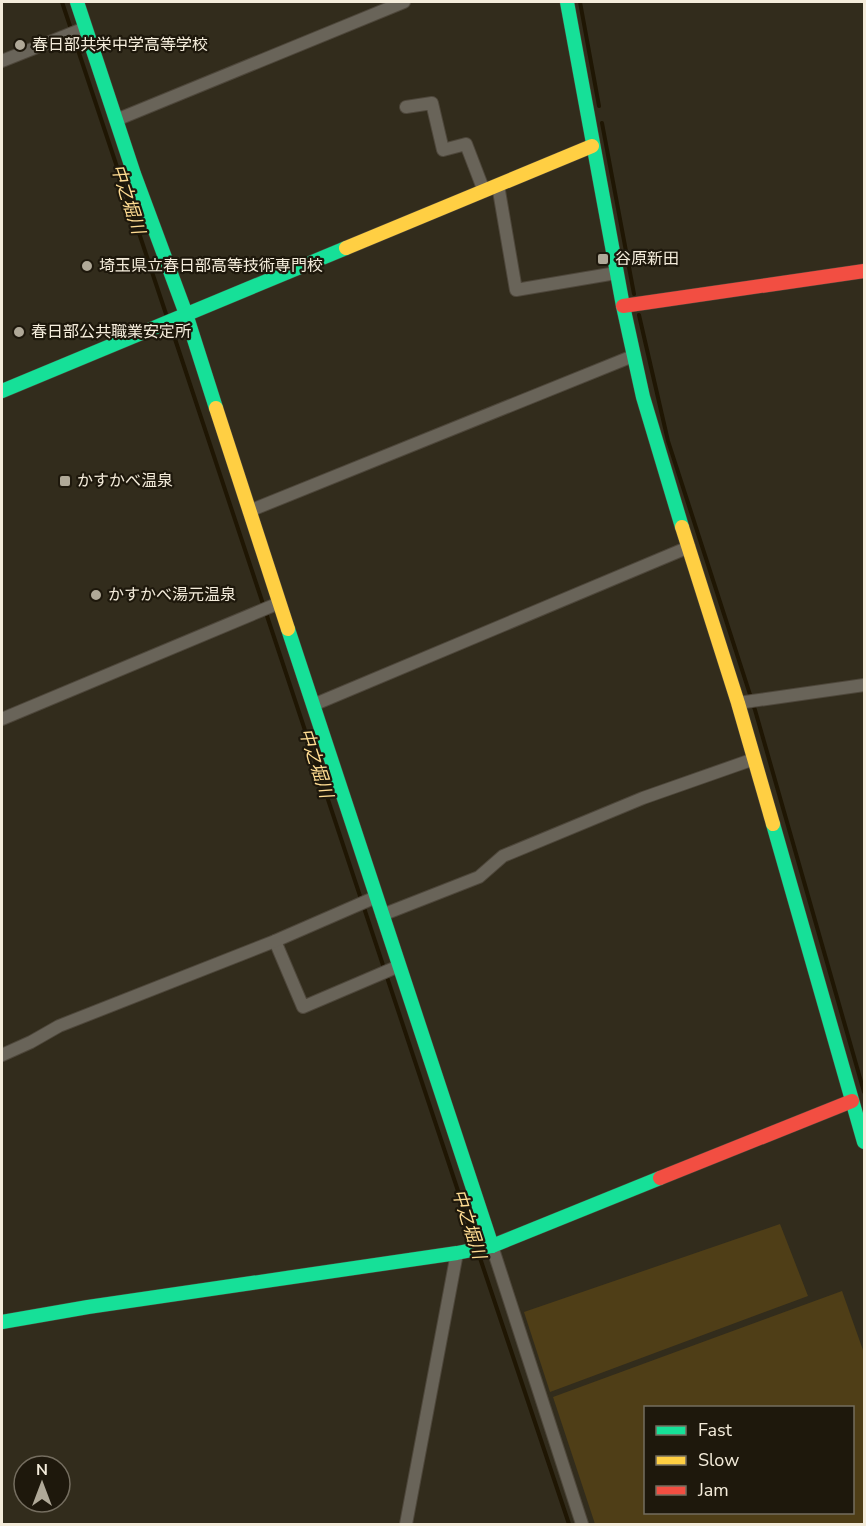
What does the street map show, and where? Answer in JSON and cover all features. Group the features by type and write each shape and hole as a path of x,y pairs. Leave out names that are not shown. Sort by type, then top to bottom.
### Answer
{"street":[{"path":"77,2 116,120 186,314 249,511 275,604 313,705 582,1524"},
{"path":"116,120 404,2"},
{"path":"567,2 592,146 633,356 656,444 741,702 754,759 858,1101 864,1142"},
{"path":"2,61 85,28"},
{"path":"406,107 432,103 443,150 465,144 484,190"},
{"path":"2,391 592,146"},
{"path":"498,185 516,290 616,273"},
{"path":"623,306 864,271"},
{"path":"249,511 633,356"},
{"path":"313,705 689,547"},
{"path":"2,719 275,604"},
{"path":"741,702 864,685"},
{"path":"382,915 479,877 503,856 643,798 754,759"},
{"path":"2,1055 59,1026 275,941 376,897"},
{"path":"275,941 303,1007 399,966"},
{"path":"2,1322 99,1305 463,1252 489,1246 858,1101"},
{"path":"406,1524 463,1252"}],"shaded area":[{"path":"780,1224 808,1296 550,1392 524,1312"},
{"path":"842,1291 864,1353 864,1524 595,1524 553,1397"}],"waterway":[{"name":"中之堀川","path":"62,2 167,317"},
{"path":"580,2 599,106"},
{"path":"602,123 634,294"},
{"path":"639,315 668,441 755,710 864,1092"},
{"name":"中之堀川","path":"171,327 476,1245"},
{"name":"中之堀川","path":"478,1252 569,1524"}],"traffic: fast":[{"path":"77,2 134,174 186,314 216,408"},
{"path":"567,2 623,306 643,397 682,527"},
{"path":"2,391 346,248"},
{"path":"288,629 492,1246"},
{"path":"773,824 864,1142"},
{"path":"2,1322 492,1246 660,1178"}],"traffic: slow":[{"path":"346,248 592,146"},
{"path":"216,408 288,629"},
{"path":"682,527 738,703 773,824"}],"traffic: jam":[{"path":"623,306 864,271"},
{"path":"660,1178 852,1101"}],"place":[{"name":"春日部共栄中学高等学校","path":"20,45"},
{"name":"谷原新田","path":"603,259"},
{"name":"埼玉県立春日部高等技術専門校","path":"87,266"},
{"name":"春日部公共職業安定所","path":"19,332"},
{"name":"かすかべ温泉","path":"65,481"},
{"name":"かすかべ湯元温泉","path":"96,595"}]}
